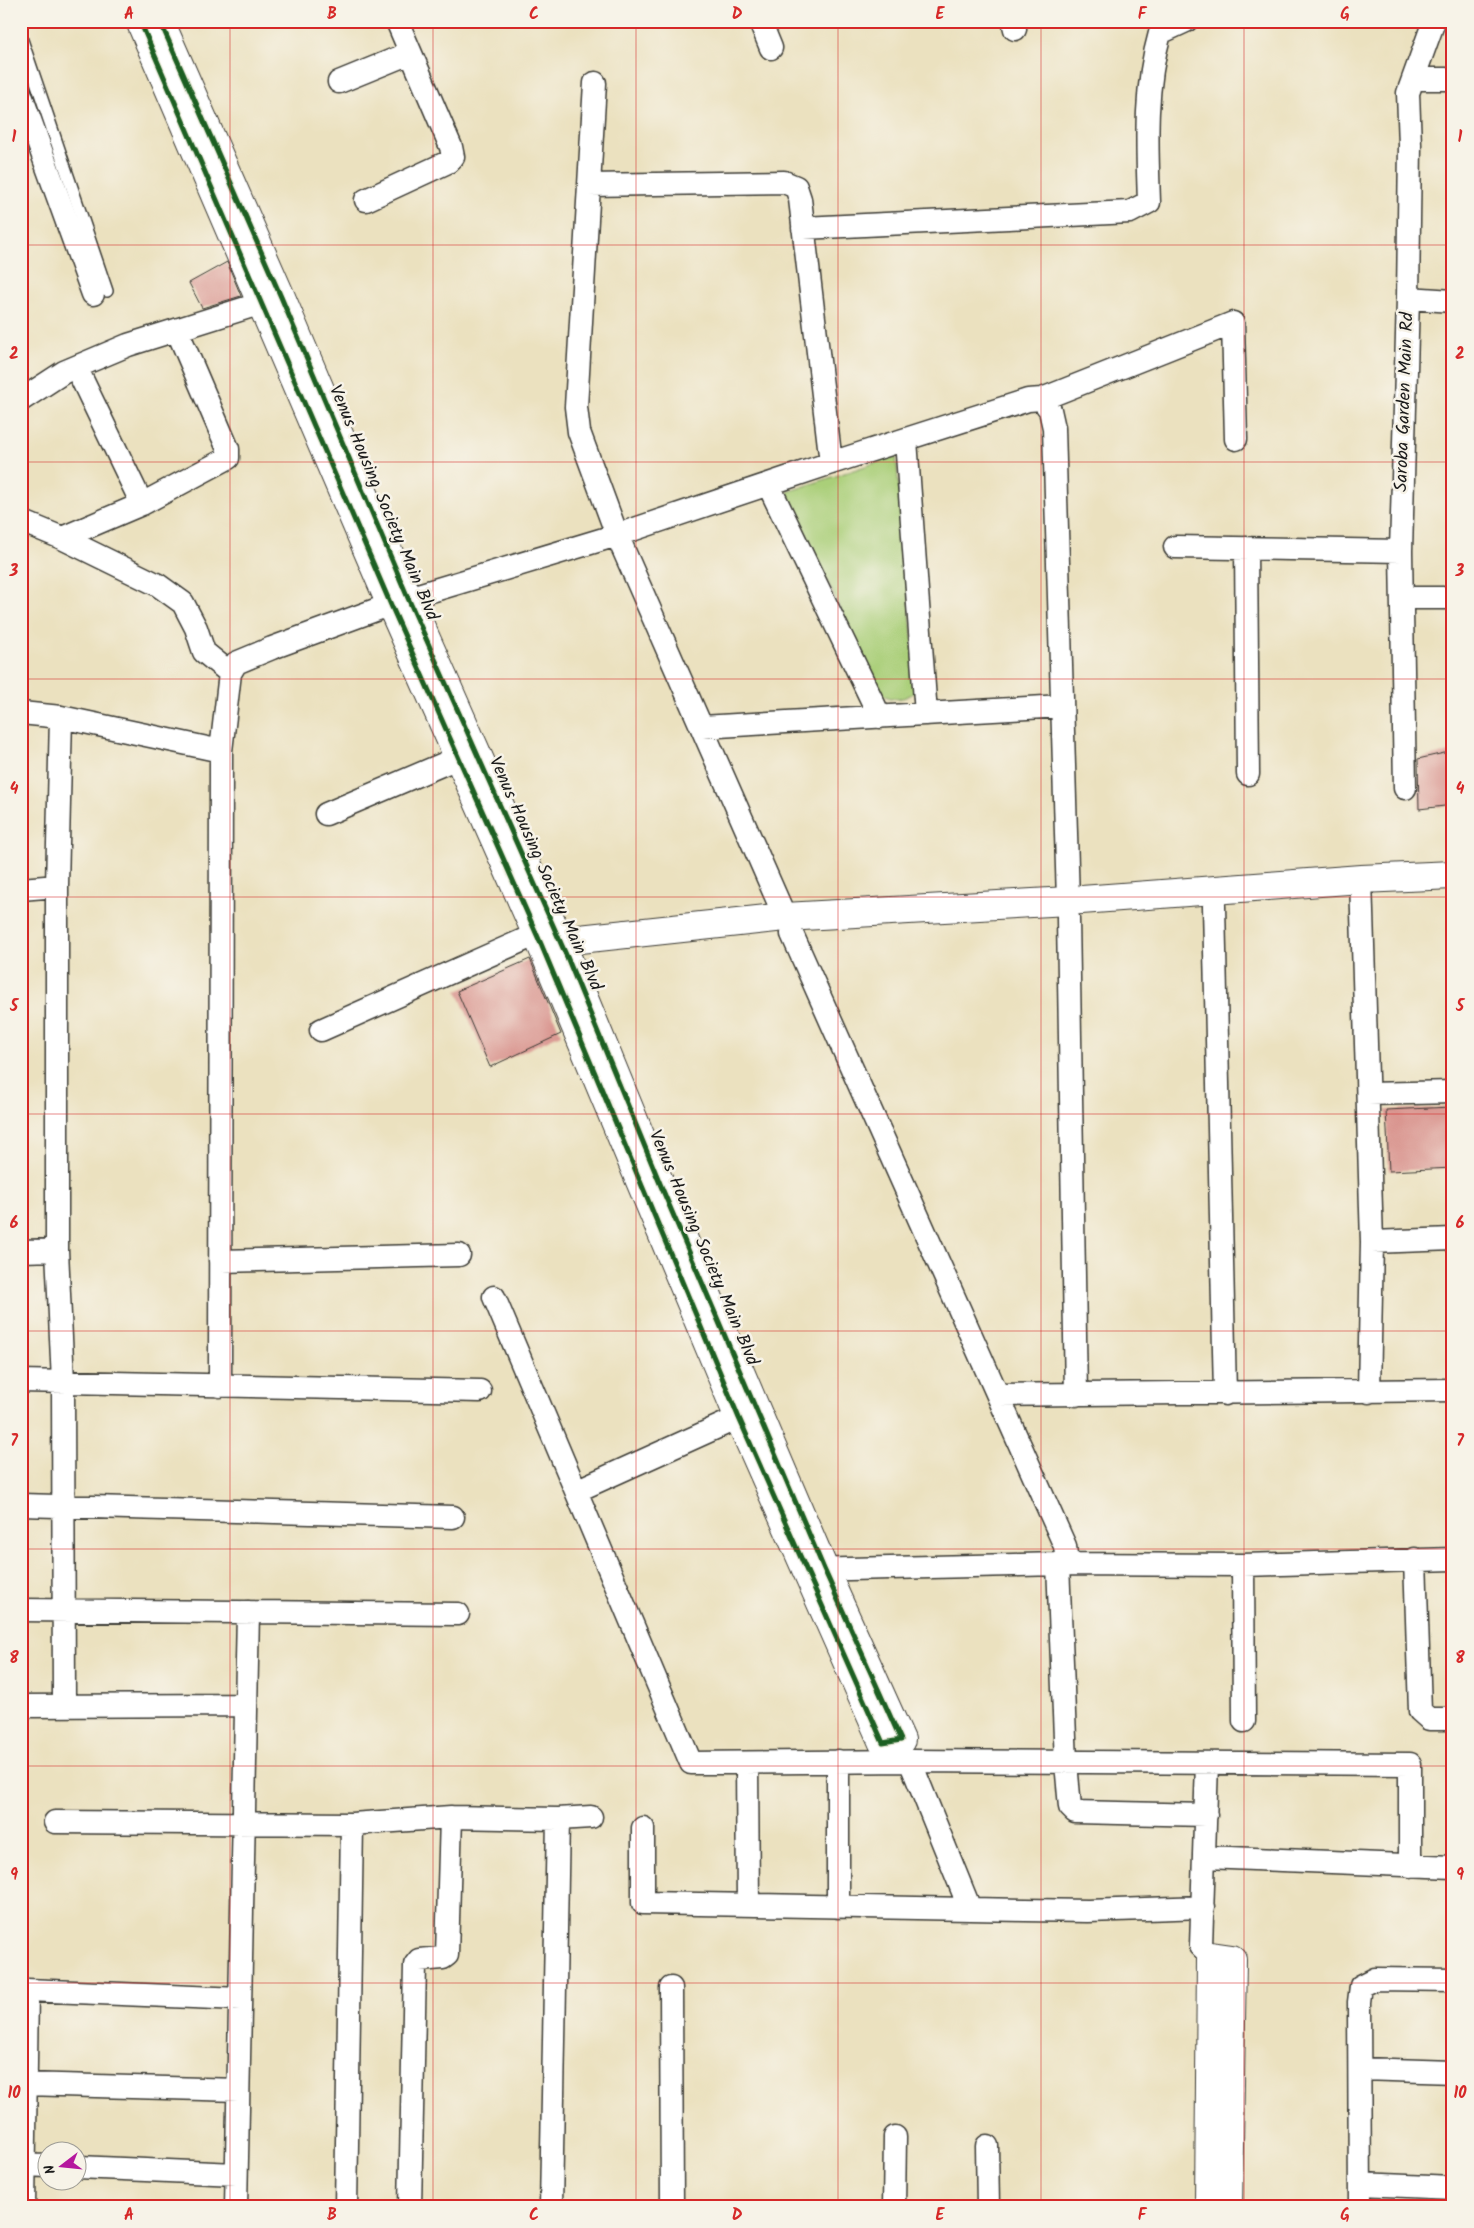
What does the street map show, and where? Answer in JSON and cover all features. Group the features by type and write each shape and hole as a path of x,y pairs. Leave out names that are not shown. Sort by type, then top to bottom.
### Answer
{"street":[{"name":"Venus Housing Society Main Blvd","path":"140,21 271,300"},
{"name":"Venus Housing Society Main Blvd","path":"160,21 271,300 399,602 468,754 550,947 661,1186 748,1414 816,1570 898,1748"},
{"path":"366,200 448,162 453,157 451,147 397,21"},
{"path":"760,21 771,48"},
{"path":"803,228 1130,212 1149,202 1146,124 1152,62 1160,33 1186,21"},
{"name":"Saroba Garden Main Rd","path":"1405,788 1401,551 1408,298 1410,145 1408,93 1434,21"},
{"path":"339,82 410,53"},
{"path":"1413,79 1453,79"},
{"path":"595,83 576,407 579,432 617,535 1065,1546 1062,1564 1066,1763 1070,1807 1075,1812 1206,1815"},
{"path":"21,94 100,293"},
{"path":"589,185 784,182 796,187 800,199 832,463"},
{"path":"1408,298 1453,301"},
{"path":"21,400 64,372 128,345 271,300"},
{"path":"220,1386 220,751 230,673 236,663 399,602 617,535 1028,400 1042,399 1233,323 1236,439"},
{"path":"62,538 142,504 228,458 228,449 177,330"},
{"path":"76,367 142,504"},
{"path":"1042,399 1050,410 1054,428 1068,909 1076,1395"},
{"path":"906,440 926,714"},
{"path":"768,484 880,717"},
{"path":"21,521 62,538 158,585 183,604 196,628 204,652 230,673"},
{"path":"1175,547 1401,551"},
{"path":"1246,548 1248,774"},
{"path":"1402,598 1453,598"},
{"path":"702,727 1062,706"},
{"path":"21,713 62,717 220,751"},
{"path":"62,717 57,886 57,1250 63,1382 64,1706"},
{"path":"326,814 468,754"},
{"path":"322,1030 550,947 789,926 1068,909 1361,888 1453,875"},
{"path":"21,888 57,886"},
{"path":"1361,888 1453,891"},
{"path":"1361,888 1372,1242 1370,1392"},
{"path":"1213,899 1225,1394"},
{"path":"1368,1094 1453,1092"},
{"path":"1372,1242 1453,1240"},
{"path":"21,1252 57,1250"},
{"path":"220,1261 459,1255"},
{"path":"494,1298 691,1763 838,1761 898,1748 1066,1763 1410,1764 1410,1866"},
{"path":"21,1381 480,1392"},
{"path":"998,1395 1453,1390"},
{"path":"576,1491 748,1414"},
{"path":"21,1505 453,1517"},
{"path":"1415,1559 1420,1711 1429,1719 1453,1719"},
{"path":"816,1570 1062,1564 1243,1565 1453,1559"},
{"path":"1243,1565 1244,1721"},
{"path":"21,1610 458,1614"},
{"path":"236,2207 248,1612"},
{"path":"21,1706 246,1705"},
{"path":"898,1748 970,1909"},
{"path":"838,1761 838,1907"},
{"path":"747,1762 748,1905"},
{"path":"1207,1763 1206,1858 1201,1946 1211,1956 1232,1958 1228,2207"},
{"path":"55,1822 352,1824 451,1817 558,1819 592,1817"},
{"path":"410,2207 415,1965 419,1960 443,1958 446,1956 451,1817"},
{"path":"551,2207 558,1819"},
{"path":"346,2207 352,1824"},
{"path":"643,1828 643,1903 1088,1911 1203,1907"},
{"path":"1206,1858 1453,1867"},
{"path":"1209,2207 1211,1956"},
{"path":"1360,2207 1361,2069 1359,2002 1361,1986 1375,1979 1453,1980"},
{"path":"671,1988 672,2207"},
{"path":"24,2207 24,1990 240,1998"},
{"path":"1361,2069 1453,2072"},
{"path":"25,2084 238,2090"},
{"path":"894,2207 895,2137"},
{"path":"987,2146 988,2207"},
{"path":"24,2165 38,2166"},
{"path":"88,2167 236,2174"},
{"path":"1360,2184 1453,2188"}],"lane":[{"path":"21,38 100,293"}],"green space":[{"path":"896,456 917,691 897,699 887,697 877,690 787,492"}],"building":[{"path":"227,262 241,296 202,308 189,283"},
{"path":"1453,751 1453,805 1419,809 1418,759"},
{"path":"530,959 561,1034 490,1067 457,991"},
{"path":"1452,1107 1453,1168 1389,1171 1386,1110"}],"cycle path":[{"path":"140,21 391,605 541,944 739,1418 883,1743 901,1740 824,1569 661,1186 567,957 408,598 281,297 160,21"}]}
